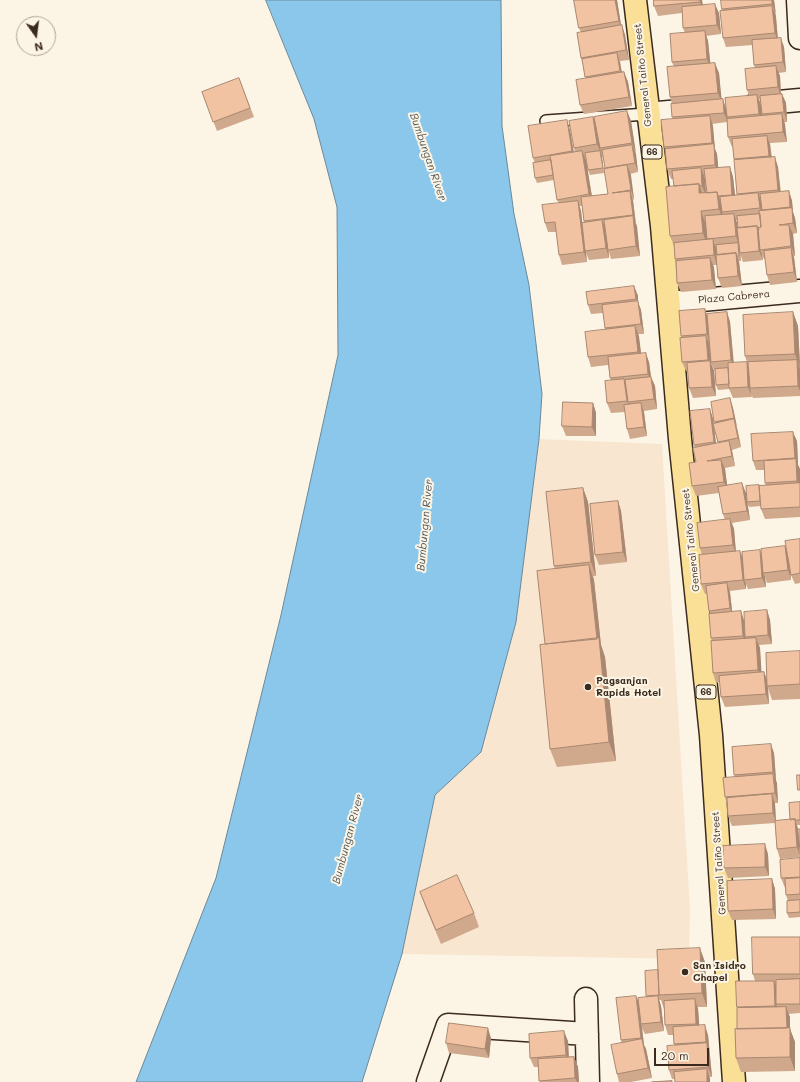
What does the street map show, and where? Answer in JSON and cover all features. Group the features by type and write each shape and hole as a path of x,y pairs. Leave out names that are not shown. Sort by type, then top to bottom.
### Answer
{"main road":[{"name":"General Taiño Street","path":"635,0 647,114 662,226 680,438 710,735 734,1082"}],"street":[{"path":"798,0 800,38"},
{"path":"647,114 800,100"},
{"name":"Plaza Cabrera","path":"669,303 800,291"},
{"path":"586,999 588,1082"},
{"path":"428,1082 448,1026 587,1034"}],"lane":[{"path":"546,121 647,114"}],"shaded area":[{"name":"Pagsanjan Rapids Hotel","path":"539,439 662,444 690,909 689,959 402,954 435,795 481,752 516,622"}],"water":[{"name":"Bumbungan River","path":"266,0 501,0 502,126 514,214 529,285 542,394 539,439 516,622 481,752 435,795 402,954 362,1082 136,1082 216,878 281,615 338,355 337,207 314,119"}],"building":[{"path":"574,0 615,0 619,21 579,28"},
{"path":"654,0 700,0 700,2 654,6"},
{"path":"721,0 772,0 772,4 722,9"},
{"path":"715,4 717,25 683,28 682,7"},
{"path":"772,6 775,33 723,38 720,11"},
{"path":"622,25 626,50 581,58 577,33"},
{"path":"705,31 707,59 672,62 670,34"},
{"path":"781,38 783,62 754,65 752,40"},
{"path":"617,53 620,71 585,77 582,59"},
{"path":"715,63 718,93 670,97 667,67"},
{"path":"776,66 778,87 747,90 745,69"},
{"path":"624,72 629,97 580,105 576,80"},
{"path":"239,78 250,108 213,122 202,92"},
{"path":"782,94 784,112 762,114 760,96"},
{"path":"757,95 759,114 727,117 725,98"},
{"path":"723,99 724,113 672,117 671,104"},
{"path":"627,111 632,143 600,148 594,117"},
{"path":"782,114 783,132 728,137 727,119"},
{"path":"710,116 712,143 664,147 661,120"},
{"path":"593,117 597,144 574,148 569,121"},
{"path":"567,120 572,151 533,158 528,126"},
{"path":"767,136 769,156 734,159 732,139"},
{"path":"714,144 715,165 667,169 665,149"},
{"path":"632,145 635,163 605,168 602,150"},
{"path":"582,151 589,194 557,200 550,156"},
{"path":"600,151 603,168 588,170 585,153"},
{"path":"775,157 778,190 737,194 734,160"},
{"path":"551,160 553,175 535,178 533,163"},
{"path":"627,165 631,190 612,193 630,191 633,215 584,221 581,197 608,194 604,169"},
{"path":"730,167 732,195 718,196 717,192 707,193 704,169"},
{"path":"701,168 702,186 699,184 674,186 672,171"},
{"path":"699,184 699,193 717,192 719,209 701,211 703,233 670,236 666,187"},
{"path":"789,191 790,207 762,210 760,194"},
{"path":"758,193 760,208 722,212 720,197"},
{"path":"578,201 584,252 559,255 555,222 545,223 542,205"},
{"path":"792,208 793,223 779,225 789,225 791,246 760,250 758,228 761,227 759,211"},
{"path":"734,214 736,236 707,239 705,216"},
{"path":"760,214 761,227 758,228 757,226 738,228 737,216"},
{"path":"633,216 636,246 608,250 604,220"},
{"path":"602,220 606,248 585,251 582,223"},
{"path":"757,226 759,251 740,253 737,228"},
{"path":"713,239 714,255 675,259 674,243"},
{"path":"738,243 739,256 737,256 736,253 717,255 716,245"},
{"path":"791,248 794,272 767,275 764,251"},
{"path":"736,253 738,276 718,278 716,255"},
{"path":"710,258 712,280 677,283 676,261"},
{"path":"634,286 636,299 588,305 586,292"},
{"path":"638,301 641,324 605,328 602,305"},
{"path":"705,309 707,334 681,336 679,311"},
{"path":"727,312 731,360 711,362 707,314"},
{"path":"793,312 795,354 745,356 743,315"},
{"path":"635,326 638,352 588,357 585,332"},
{"path":"706,336 708,360 682,362 680,338"},
{"path":"646,353 648,374 610,378 608,357"},
{"path":"797,360 798,386 750,388 748,362"},
{"path":"710,361 712,387 689,388 687,363"},
{"path":"747,362 748,387 729,388 728,363"},
{"path":"728,368 729,384 716,385 715,369"},
{"path":"651,377 654,399 628,402 625,380"},
{"path":"624,379 627,401 607,403 605,381"},
{"path":"730,398 734,418 714,422 711,402"},
{"path":"563,402 593,403 592,427 562,426"},
{"path":"641,403 644,427 627,429 624,405"},
{"path":"710,409 714,442 694,445 690,411"},
{"path":"734,419 738,438 718,442 713,424"},
{"path":"793,432 795,458 753,461 751,434"},
{"path":"729,441 732,456 707,461 721,460 724,482 692,486 689,463 696,462 693,448"},
{"path":"796,459 797,481 765,483 764,461"},
{"path":"742,483 747,511 723,514 718,487"},
{"path":"800,483 800,507 761,509 759,486"},
{"path":"759,485 760,501 747,502 746,486"},
{"path":"583,488 591,562 554,566 546,492"},
{"path":"618,501 623,552 595,555 590,504"},
{"path":"730,519 733,545 700,548 697,523"},
{"path":"800,539 800,573 791,575 785,541"},
{"path":"785,546 788,570 763,573 761,549"},
{"path":"760,550 762,578 744,580 742,552"},
{"path":"740,551 743,580 701,584 699,555"},
{"path":"589,565 597,639 545,644 537,571"},
{"path":"727,583 730,608 709,611 706,586"},
{"path":"767,610 768,635 745,637 744,612"},
{"path":"741,611 743,636 711,638 709,614"},
{"path":"599,638 609,742 550,749 540,645"},
{"path":"756,638 758,670 713,673 711,641"},
{"path":"800,651 800,684 767,686 766,653"},
{"path":"764,672 766,694 721,697 719,676"},
{"path":"771,744 773,772 734,775 732,747"},
{"path":"773,774 775,793 725,797 723,778"},
{"path":"797,775 800,775 800,790 798,790"},
{"path":"772,794 773,813 728,816 727,798"},
{"path":"800,802 800,820 790,820 789,803"},
{"path":"795,819 797,847 777,849 775,821"},
{"path":"798,829 800,829 800,849"},
{"path":"765,844 765,867 724,868 723,846"},
{"path":"800,858 800,877 781,878 780,860"},
{"path":"457,875 474,913 436,930 420,892"},
{"path":"800,878 800,894 786,895 785,879"},
{"path":"772,879 773,909 728,911 727,881"},
{"path":"800,900 800,912 787,913 787,901"},
{"path":"752,937 800,937 800,974 753,974"},
{"path":"700,948 702,993 659,995 657,950"},
{"path":"658,970 659,995 646,996 645,971"},
{"path":"800,979 800,1004 776,1004 776,980"},
{"path":"736,981 774,981 775,1006 737,1007"},
{"path":"636,996 641,1038 621,1040 616,998"},
{"path":"658,996 661,1022 641,1024 638,998"},
{"path":"695,999 696,1024 665,1025 664,1001"},
{"path":"786,1007 787,1028 737,1029 737,1008"},
{"path":"449,1023 488,1028 485,1049 446,1043"},
{"path":"705,1025 706,1042 674,1044 673,1027"},
{"path":"790,1028 790,1057 736,1058 735,1029"},
{"path":"564,1031 566,1055 530,1058 529,1034"},
{"path":"642,1039 648,1068 617,1074 611,1045"},
{"path":"707,1043 708,1067 669,1070 667,1046"},
{"path":"574,1057 575,1078 539,1081 538,1059"},
{"path":"707,1069 707,1082 675,1082 674,1072"}],"place":[{"name":"Pagsanjan Rapids Hotel","path":"588,687"},
{"name":"San Isidro Chapel","path":"685,972"}]}
